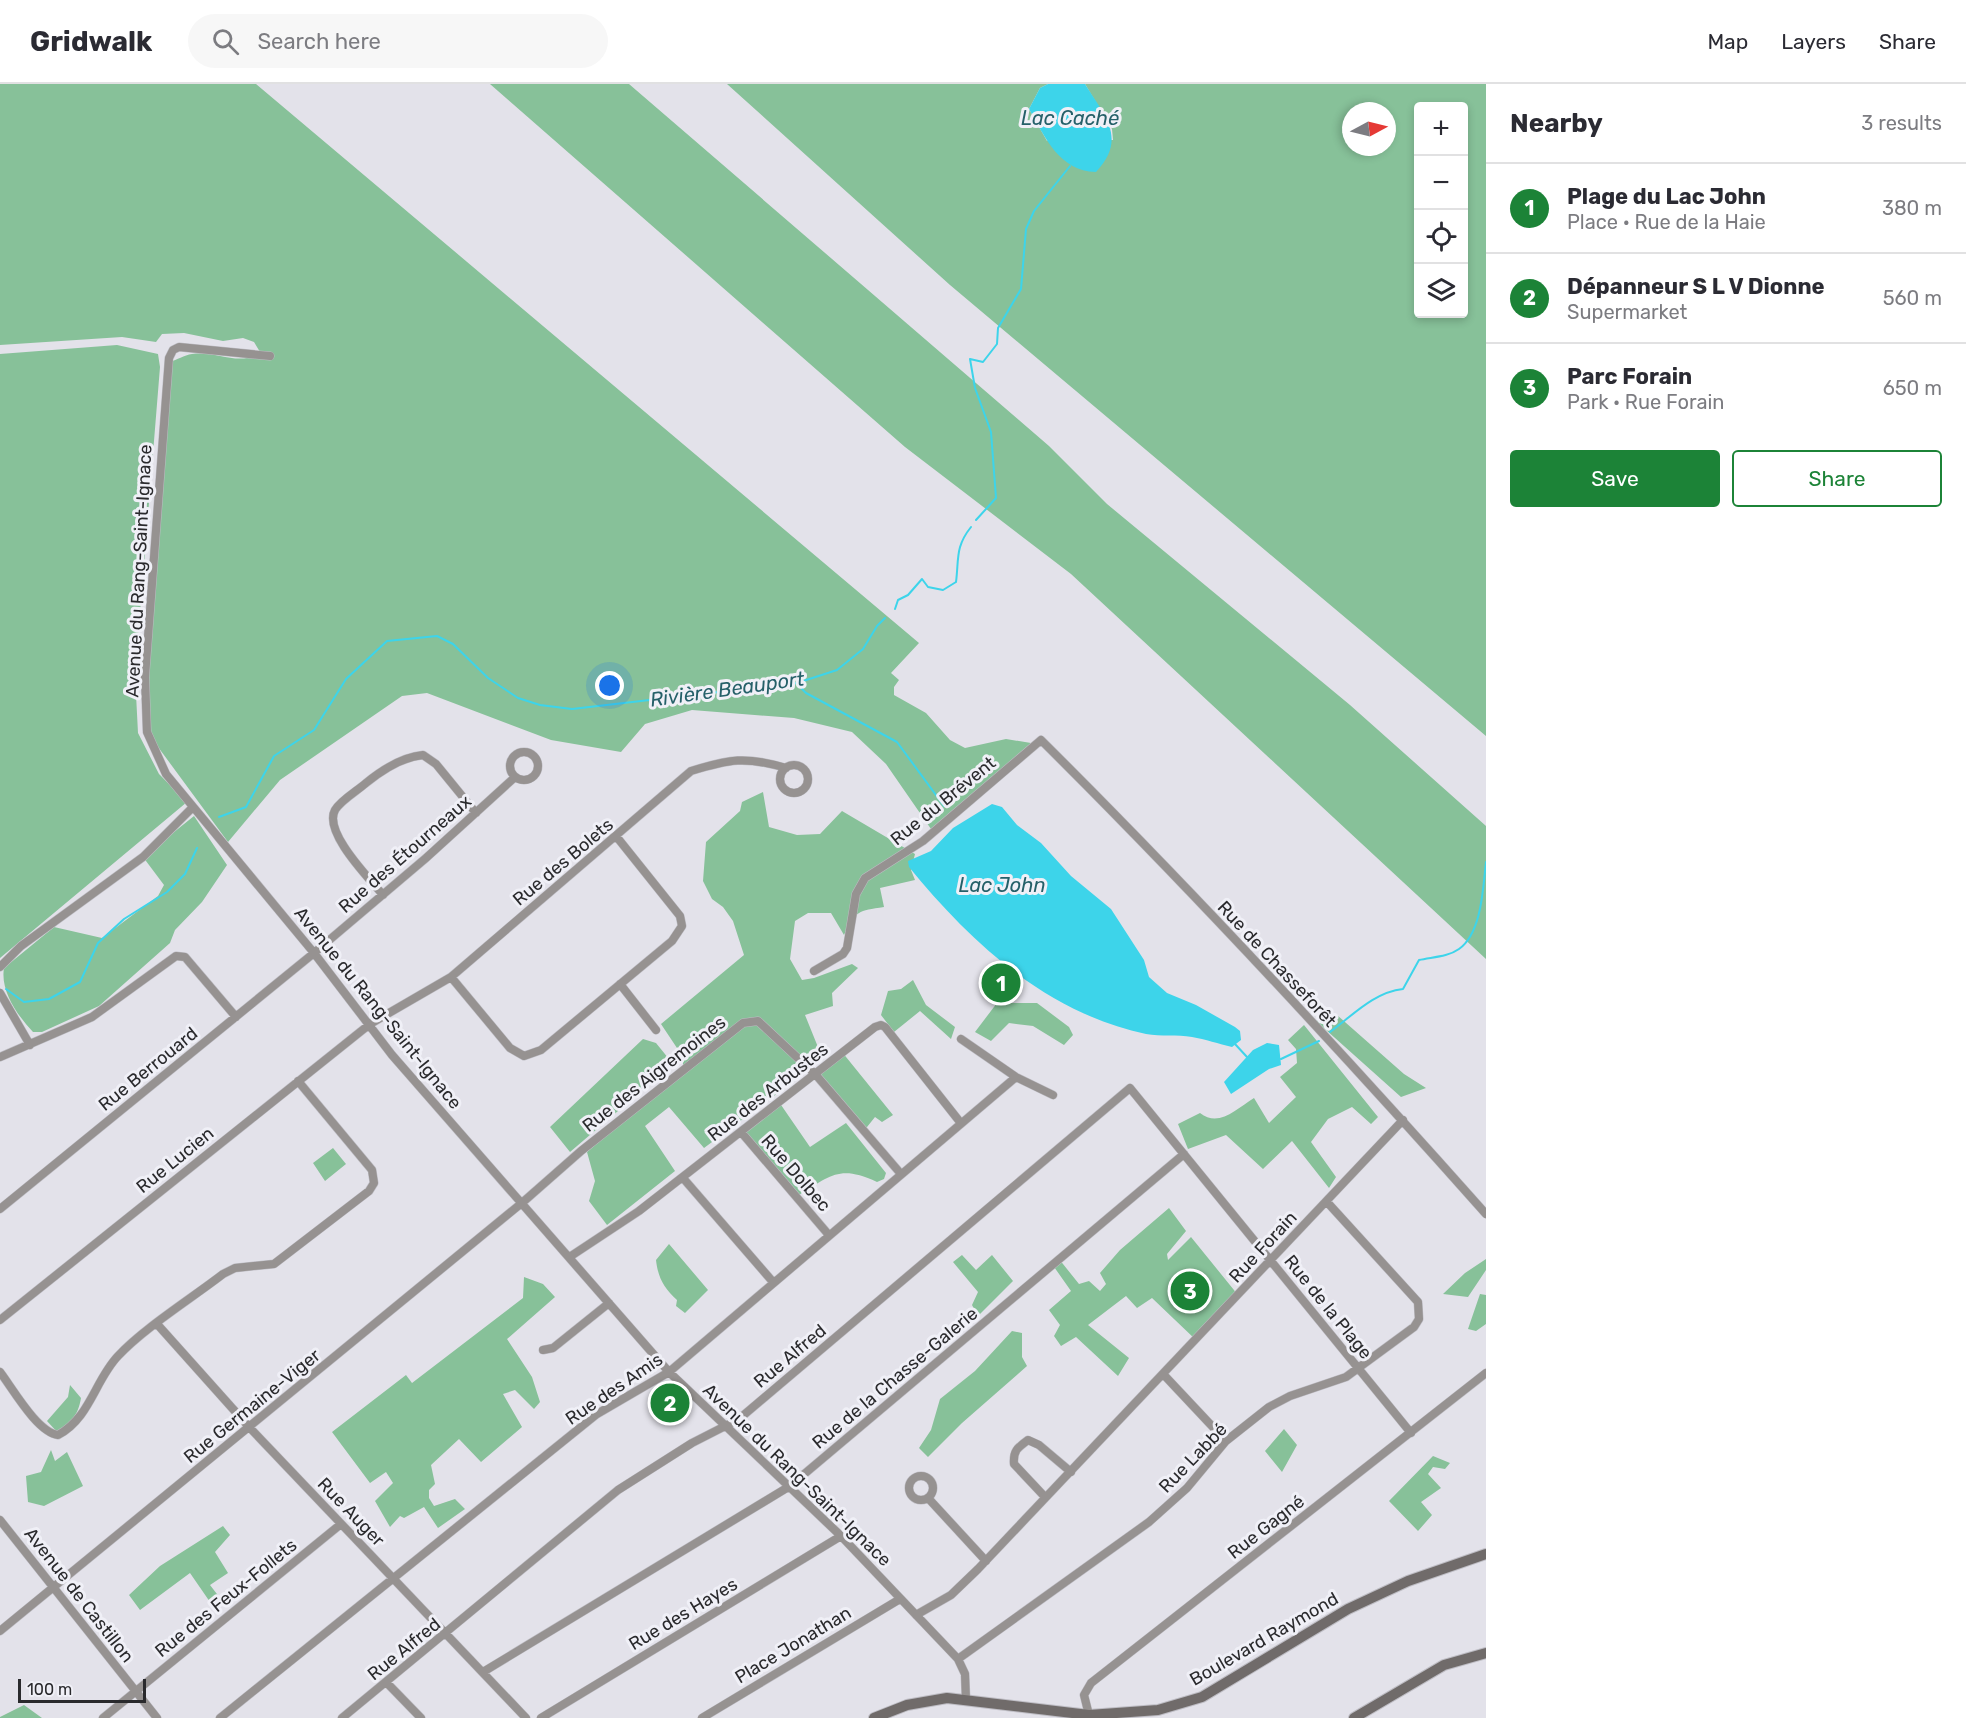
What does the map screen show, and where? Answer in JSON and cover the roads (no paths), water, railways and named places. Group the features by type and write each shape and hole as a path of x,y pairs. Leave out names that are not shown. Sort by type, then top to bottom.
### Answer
{"street":[{"name":"Avenue du Rang-Saint-Ignace","path":"270,356 179,347 173,350 169,358 145,677 147,732 166,774 314,953 392,1055 571,1256 669,1372 841,1536 958,1659 965,1674 966,1700"},
{"name":"Rue du Brévent","path":"814,971 843,954 847,948 856,894 865,878 923,841 1041,740"},
{"name":"Rue de Chasseforêt","path":"1041,740 1121,820 1403,1120 1486,1214"},
{"path":"383,895 338,838 333,822 336,808 381,773 408,756 423,755 436,764 476,813"},
{"name":"Rue des Bolets","path":"370,1024 451,977 691,771 721,762 756,759 786,768"},
{"name":"Rue des Étourneaux","path":"314,953 383,895 515,777"},
{"path":"0,967 21,946 143,857 192,808"},
{"path":"451,977 510,1048 524,1056 541,1050 672,941 682,926 675,907 616,836"},
{"name":"Rue Berrouard","path":"0,1209 314,953"},
{"path":"0,1057 92,1017 176,956 185,957 236,1017"},
{"path":"620,984 656,1030"},
{"path":"0,993 30,1044"},
{"name":"Rue des Aigremoines","path":"523,1202 580,1151 743,1023 758,1021 816,1075 901,1174"},
{"name":"Rue Lucien","path":"0,1320 370,1024"},
{"name":"Rue des Arbustes","path":"571,1256 639,1211 816,1075 870,1030 881,1025 960,1122"},
{"path":"961,1039 1016,1077 1053,1095"},
{"name":"Rue des Amis","path":"220,1718 597,1414 669,1372 828,1234 1016,1077"},
{"path":"0,1372 39,1424 51,1434 58,1435 79,1418 103,1376 120,1354 157,1324 223,1274 235,1268 274,1264 369,1191 374,1183 374,1177 367,1163 298,1081"},
{"name":"Rue de la Plage","path":"1130,1088 1411,1433"},
{"name":"Rue Alfred","path":"342,1718 618,1490 692,1443 739,1419 1130,1088"},
{"name":"Rue Forain","path":"916,1615 951,1595 986,1561 1403,1120"},
{"name":"Rue Dolbec","path":"741,1132 828,1234"},
{"name":"Rue de la Chasse-Galerie","path":"483,1672 790,1486 1184,1154"},
{"path":"683,1178 773,1282"},
{"name":"Rue Germaine-Viger","path":"0,1631 523,1202"},
{"name":"Rue Labbé","path":"958,1659 1149,1522 1187,1488 1226,1442 1280,1401 1339,1380 1359,1369 1414,1327 1421,1311 1412,1294 1327,1202"},
{"path":"543,1350 553,1348 609,1303"},
{"name":"Rue Auger","path":"157,1324 250,1428 526,1718"},
{"name":"Rue Gagné","path":"1089,1715 1084,1695 1091,1683 1486,1374"},
{"path":"1164,1375 1226,1442"},
{"path":"1045,1497 1014,1464 1013,1455 1017,1448 1028,1440 1039,1445 1071,1472"},
{"path":"928,1498 986,1561"},
{"name":"Avenue de Castillon","path":"0,1520 55,1586 157,1718"},
{"name":"Rue des Feux-Follets","path":"103,1718 341,1524"},
{"name":"Rue des Hayes","path":"540,1718 841,1536"},
{"name":"Boulevard Raymond","path":"874,1718 907,1705 947,1698 1089,1715 1158,1710 1202,1696 1348,1609 1408,1581 1486,1554"},
{"name":"Place Jonathan","path":"702,1718 900,1599"},
{"path":"1354,1718 1444,1665 1486,1653"},
{"path":"386,1682 421,1718"}],"water":[{"name":"Lac Caché","path":"1048,84 1085,84 1105,117 1112,137 1105,160 1096,172 1072,166 1063,159 1047,141 1029,109 1040,88"},
{"name":"Lac John","path":"992,804 1002,807 1017,825 1041,843 1071,876 1111,909 1144,960 1149,977 1167,993 1196,1005 1235,1027 1240,1031 1241,1040 1232,1047 1186,1036 1146,1034 1110,1024 1076,1010 1044,992 985,948 933,895 909,867 908,861 931,851 953,828"},
{"path":"1267,1043 1279,1045 1281,1065 1269,1069 1231,1094 1224,1082 1253,1050"}],"waterway":[{"name":"Rivière Beauport","path":"976,520 996,498 991,432 975,388 970,359 983,362 997,344 998,328 1021,289 1026,229 1034,211 1070,166"},
{"name":"Rivière Beauport","path":"895,609 898,600 908,595 922,579 928,587 943,590 956,582 960,547 971,527"},
{"name":"Rivière Beauport","path":"219,817 246,807 274,756 314,730 346,679 387,641 437,636 453,644 488,678 518,698 540,705 572,709 797,683 837,670 863,649 877,626 885,618"},
{"path":"797,684 806,693 897,742 944,806"},
{"name":"Rivière Beauport","path":"6,989 24,1002 49,999 80,982 98,943 124,919 167,892 185,874 197,848"},
{"path":"1330,1032 1373,1000 1392,991 1403,989 1419,960 1450,954 1467,942 1480,909 1486,862"},
{"path":"1281,1059 1319,1041"},
{"path":"1235,1044 1247,1057"}],"place":[{"name":"Plage du Lac John","path":"1001,983"},
{"name":"Parc Forain","path":"1190,1291"},
{"name":"Dépanneur S L V Dionne","path":"670,1403"}]}
